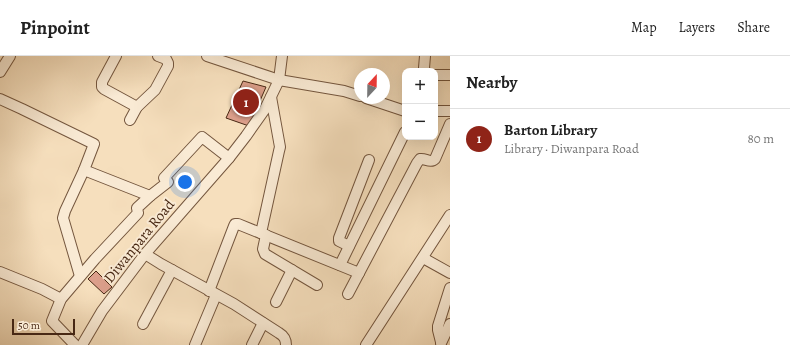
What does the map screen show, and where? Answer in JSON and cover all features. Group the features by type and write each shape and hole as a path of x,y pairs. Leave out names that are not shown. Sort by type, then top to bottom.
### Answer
{"street":[{"path":"0,72 10,56"},
{"path":"116,56 102,82 102,87 137,107"},
{"path":"130,120 137,107 155,90 168,66 168,61 166,59 158,56"},
{"path":"207,56 227,59 279,80 344,91 354,94"},
{"name":"Diwanpara Road","path":"82,345 102,311 145,254 228,158 265,109 279,80 282,56"},
{"path":"424,68 425,56"},
{"path":"438,75 450,75"},
{"path":"270,97 280,147 264,234 263,252 317,285"},
{"path":"0,99 94,144 64,214 80,276"},
{"path":"384,104 402,110"},
{"path":"438,111 450,111"},
{"path":"348,294 417,163 420,159 430,162 435,159 450,124"},
{"path":"75,345 52,322 61,299 94,259 138,213 137,208 168,182 164,178 202,136 228,158"},
{"path":"340,265 402,138"},
{"path":"349,246 339,241 339,238 369,160"},
{"path":"84,170 150,196"},
{"path":"366,345 450,215"},
{"path":"195,345 235,224 241,224 359,273"},
{"path":"145,254 234,304 283,336 286,340 286,345"},
{"path":"423,258 450,273"},
{"path":"143,324 172,270"},
{"path":"276,302 292,270"},
{"path":"0,272 42,289 61,299"},
{"path":"440,344 438,326 450,288"},
{"path":"252,345 263,323"},
{"path":"440,344 450,324"}],"building":[{"path":"243,81 266,87 249,126 226,118"},
{"path":"96,271 112,287 104,294 88,279"}],"place":[{"name":"Barton Library","path":"246,102"}]}
